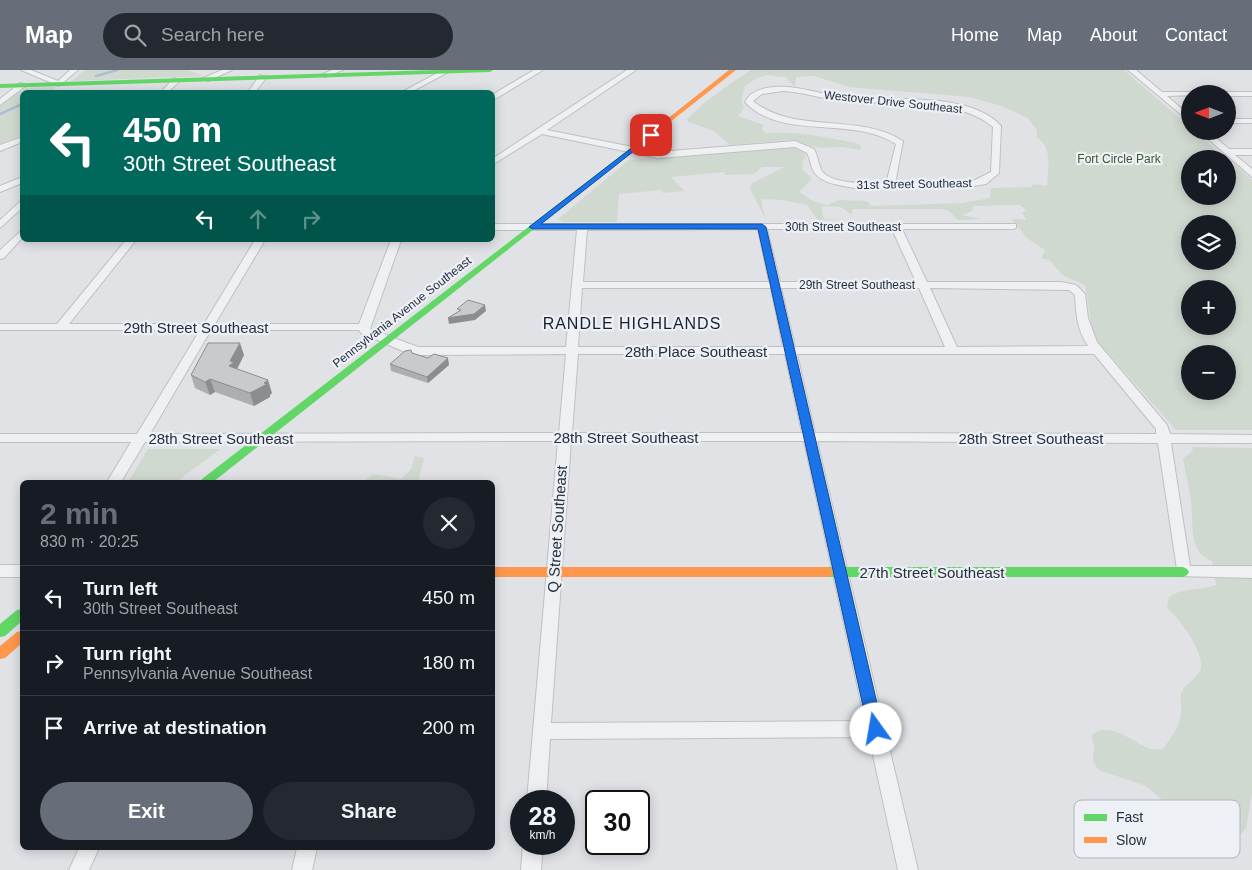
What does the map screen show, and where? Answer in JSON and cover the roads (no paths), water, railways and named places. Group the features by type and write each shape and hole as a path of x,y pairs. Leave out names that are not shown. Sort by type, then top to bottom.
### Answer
{"main road":[{"path":"0,86 23,85 59,88 177,80 490,70"},
{"name":"Pennsylvania Avenue Southeast","path":"209,480 733,70"},
{"name":"27th Street Southeast","path":"495,572 1183,572"},
{"path":"0,632 20,616"},
{"path":"0,654 20,638"}],"street":[{"path":"25,70 59,88 74,70"},
{"path":"205,79 228,70"},
{"path":"325,75 339,70"},
{"path":"495,97 539,70"},
{"path":"495,161 632,70"},
{"path":"1132,70 1181,112"},
{"path":"410,90 446,71"},
{"path":"253,90 264,77"},
{"path":"166,90 177,80"},
{"path":"0,103 23,85"},
{"name":"Westover Drive Southeast","path":"890,185 900,143 895,137 874,130 829,126 762,112 749,102 751,97 764,91 790,89 848,99 948,106 980,113 992,120 998,129 995,173 982,182"},
{"path":"1159,94 1252,94"},
{"path":"1236,121 1252,121"},
{"name":"31st Street Southeast","path":"540,131 658,156 795,144 813,152 815,170 828,179 852,184 964,185 982,182"},
{"path":"0,148 20,140"},
{"path":"1213,140 1224,150"},
{"path":"1236,152 1252,152"},
{"path":"1236,160 1252,174"},
{"path":"0,188 20,181"},
{"path":"0,226 20,205"},
{"path":"0,226 20,226"},
{"name":"30th Street Southeast","path":"495,227 1013,226"},
{"name":"Q Street Southeast","path":"537,790 582,227"},
{"path":"762,227 908,870"},
{"path":"896,227 953,351"},
{"path":"0,256 20,235"},
{"path":"60,327 129,242"},
{"path":"115,480 259,242"},
{"path":"387,341 365,331 362,327 395,242"},
{"name":"29th Street Southeast","path":"577,285 1061,285 1076,290"},
{"path":"1076,290 1080,294 1086,334 1162,428 1183,572"},
{"name":"29th Street Southeast","path":"0,327 362,327"},
{"name":"28th Place Southeast","path":"387,341 418,351 1098,350"},
{"name":"28th Street Southeast","path":"0,438 810,437 1252,439"},
{"path":"0,571 20,571"},
{"name":"27th Street Southeast","path":"1183,572 1252,572"},
{"path":"542,731 876,729"},
{"path":"79,870 88,850"},
{"path":"302,870 307,850"},
{"path":"531,870 532,855"}],"waterway":[{"path":"96,76 117,70"},
{"path":"0,114 20,105"}],"district":[{"name":"RANDLE HIGHLANDS","path":"632,323"}],"park label":[{"name":"Fort Circle Park","path":"1119,159"}]}
